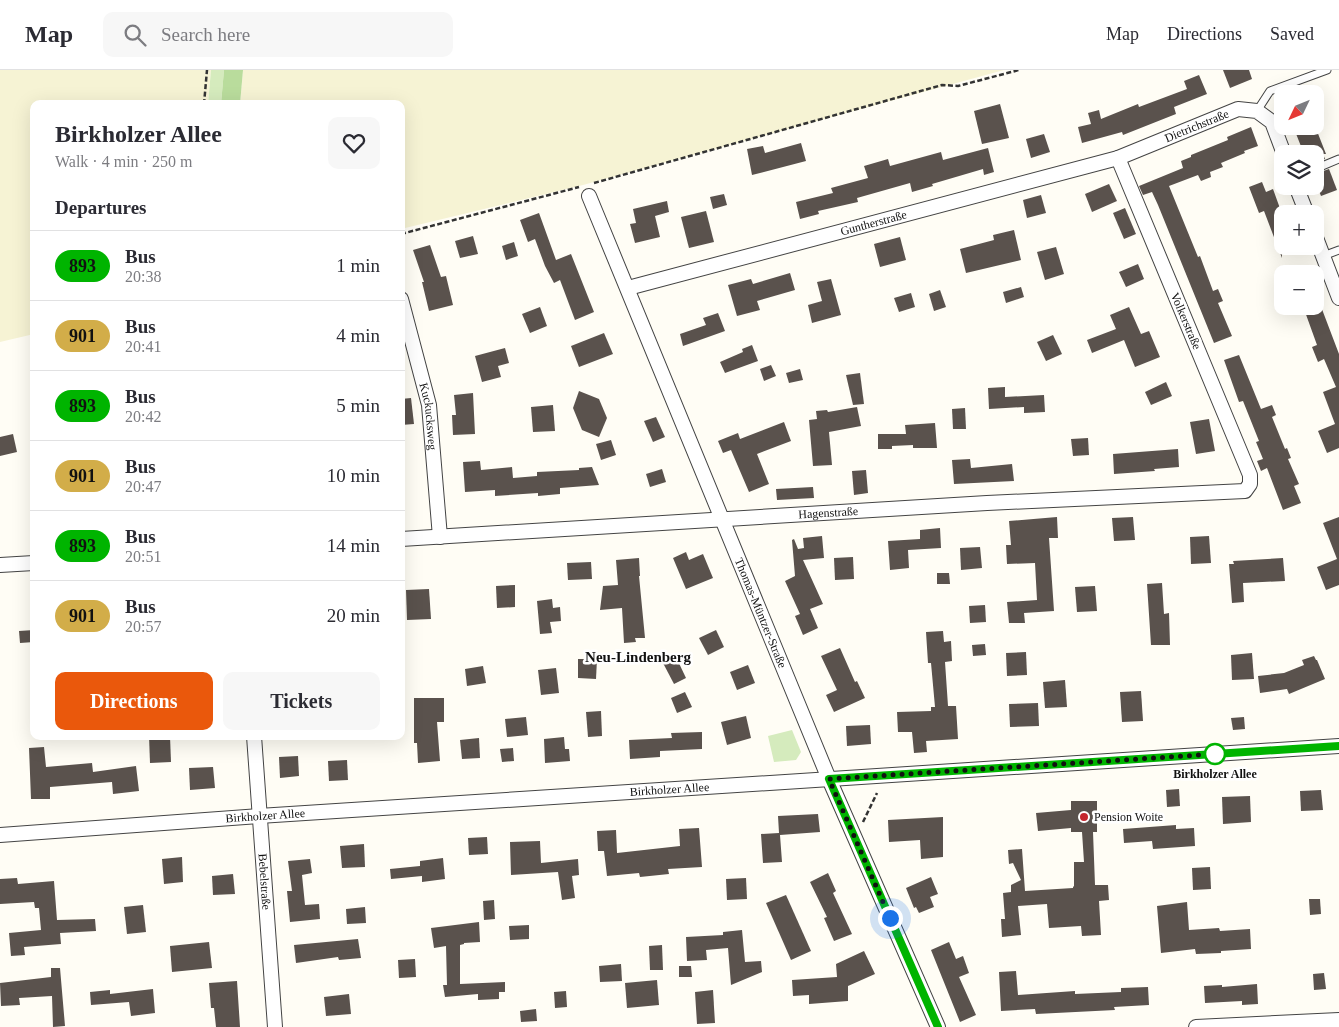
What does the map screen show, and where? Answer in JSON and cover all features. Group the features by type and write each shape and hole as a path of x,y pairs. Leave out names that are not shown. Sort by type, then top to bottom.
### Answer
{"street":[{"name":"Dietrichstraße","path":"1118,158 1238,109 1257,111"},
{"path":"1257,111 1272,122 1281,145"},
{"name":"Guntherstraße","path":"628,288 1118,158"},
{"name":"Volkerstraße","path":"1118,158 1250,475 1250,484"},
{"name":"Thomas-Müntzer-Straße","path":"589,188 722,520 829,779 938,1027"},
{"path":"1323,256 1339,298"},
{"name":"Kuckucksweg","path":"405,314 429,405 440,537"},
{"name":"Hagenstraße","path":"405,539 987,503 1245,491 1250,484"},
{"path":"0,565 30,563"},
{"name":"Bebelstraße","path":"254,740 275,1027"},
{"name":"Birkholzer Allee","path":"0,835 260,816 1339,746"},
{"path":"1196,1027 1339,1020"}],"lane":[{"path":"1257,111 1270,91 1327,70"},
{"path":"1324,165 1339,159"},
{"path":"1323,256 1339,250"}],"path":[{"path":"204,100 207,70"},
{"path":"405,233 589,188 942,86 958,86 1019,70"},
{"path":"860,828 877,793"}],"shaded area":[{"path":"0,70 211,70 208,100 30,100 30,335 0,342"},
{"path":"243,70 1004,70 583,185 405,228 405,100 240,100"}],"green space":[{"path":"211,70 224,70 221,100 208,100"},
{"path":"224,70 243,70 240,100 221,100"},
{"path":"792,730 801,752 796,760 774,762 768,736"}],"building":[{"path":"1223,70 1249,70 1252,79 1230,88"},
{"path":"1199,75 1207,94 1174,107 1176,114 1123,135 1122,132 1082,143 1078,127 1091,124 1088,113 1099,110 1101,119 1138,104 1139,107 1187,89 1184,81"},
{"path":"1000,104 1009,138 982,144 974,111"},
{"path":"1251,127 1258,146 1221,163 1223,167 1210,172 1211,177 1201,181 1198,175 1169,186 1198,257 1200,256 1213,291 1218,289 1223,301 1218,303 1232,336 1214,343 1152,192 1143,195 1139,186 1183,168 1181,161 1228,140 1227,137"},
{"path":"1044,134 1050,152 1031,158 1026,139"},
{"path":"1297,135 1319,135 1322,145 1300,145"},
{"path":"801,143 806,161 752,175 747,149 763,146 765,153"},
{"path":"988,148 994,172 984,175 983,169 912,192 910,183 857,198 858,202 818,211 819,214 800,219 796,202 833,193 831,188 868,178 864,166 888,159 890,166 941,152 943,160"},
{"path":"1329,169 1337,190 1324,195 1324,171"},
{"path":"1262,182 1266,192 1273,189 1279,205 1274,205 1274,237 1264,211 1259,213 1249,187"},
{"path":"1109,184 1117,201 1092,212 1085,194"},
{"path":"724,194 727,205 713,209 710,197"},
{"path":"1041,195 1046,213 1027,218 1023,200"},
{"path":"667,201 669,212 655,216 660,237 635,243 630,224 636,223 633,209"},
{"path":"1125,208 1136,234 1124,239 1113,213"},
{"path":"706,211 714,242 689,248 681,217"},
{"path":"539,213 556,260 571,254 594,312 575,320 560,280 554,283 545,266 535,239 528,242 520,220"},
{"path":"1014,230 1021,260 966,273 960,249 994,240 993,235"},
{"path":"473,236 478,254 460,258 455,241"},
{"path":"900,237 906,260 880,267 874,244"},
{"path":"514,242 518,256 506,260 502,246"},
{"path":"430,245 441,277 446,276 453,305 429,311 422,282 424,282 413,250"},
{"path":"1056,247 1064,274 1045,280 1037,252"},
{"path":"1138,264 1144,279 1126,287 1119,272"},
{"path":"790,273 795,290 757,301 760,310 737,316 728,285 751,279 753,284"},
{"path":"831,279 841,315 812,323 808,305 822,301 817,282"},
{"path":"1021,287 1024,297 1006,303 1003,292"},
{"path":"940,290 946,307 934,311 929,294"},
{"path":"911,293 915,307 899,312 894,298"},
{"path":"540,307 547,326 530,333 522,314"},
{"path":"1129,307 1141,334 1149,331 1160,357 1135,367 1124,340 1092,353 1087,340 1116,329 1110,315"},
{"path":"718,313 725,331 683,346 680,334 706,325 703,318"},
{"path":"1306,315 1324,315 1339,354 1339,448 1327,453 1318,431 1335,424 1323,392 1336,387 1324,359 1318,362 1312,347 1317,345"},
{"path":"604,333 613,354 579,367 571,346"},
{"path":"1053,335 1062,354 1046,361 1037,342"},
{"path":"752,345 758,361 725,373 720,362 743,352 742,349"},
{"path":"505,348 509,363 498,366 501,377 482,382 475,356"},
{"path":"1239,355 1261,409 1272,405 1276,415 1272,417 1285,449 1287,448 1291,458 1288,459 1299,484 1294,486 1301,503 1283,510 1267,468 1261,471 1257,461 1263,459 1256,442 1259,441 1243,401 1239,402 1224,360"},
{"path":"771,365 776,376 764,381 760,369"},
{"path":"800,369 803,380 789,383 786,373"},
{"path":"860,373 864,404 853,405 846,375"},
{"path":"1166,382 1172,396 1151,405 1145,392"},
{"path":"1005,387 1005,397 1044,395 1045,412 1024,413 1024,407 989,409 988,388"},
{"path":"579,391 599,399 607,418 599,437 582,430 573,408"},
{"path":"473,393 475,434 453,435 452,415 456,415 454,395"},
{"path":"411,398 414,424 405,425 405,399"},
{"path":"553,405 555,431 533,432 531,407"},
{"path":"857,407 861,426 829,432 832,465 813,466 809,420 817,419 816,411 827,410 828,412"},
{"path":"965,408 966,429 953,429 952,409"},
{"path":"656,417 665,437 653,442 644,421"},
{"path":"1209,419 1215,451 1196,454 1190,422"},
{"path":"784,422 791,441 757,454 769,484 749,492 731,450 723,453 718,441 738,433 740,439"},
{"path":"935,423 937,448 913,448 913,445 892,446 892,449 878,449 878,434 906,434 905,425"},
{"path":"13,434 17,452 0,456 0,437"},
{"path":"1088,438 1089,455 1073,456 1071,439"},
{"path":"611,440 616,455 601,460 596,444"},
{"path":"1178,449 1179,467 1114,474 1113,454"},
{"path":"970,459 971,468 1012,464 1014,481 954,484 952,460"},
{"path":"480,461 481,470 512,467 513,478 537,476 537,472 579,470 579,468 592,467 599,485 560,488 560,494 538,496 538,493 495,496 495,490 465,492 463,462"},
{"path":"662,469 666,482 650,487 646,474"},
{"path":"866,470 868,493 854,495 852,471"},
{"path":"813,487 814,498 777,500 776,489"},
{"path":"1057,517 1058,538 1049,538 1054,611 1024,613 1025,623 1009,623 1007,602 1037,600 1035,563 1007,564 1006,545 1011,545 1009,521"},
{"path":"1133,517 1135,540 1114,541 1112,518"},
{"path":"1339,517 1339,585 1326,590 1317,567 1337,559 1323,523"},
{"path":"940,528 941,548 908,550 909,568 890,570 888,541 920,539 920,530"},
{"path":"822,536 824,558 803,560 823,604 810,609 818,628 803,635 795,616 800,614 785,581 795,576 792,540 794,539 798,549 804,548 803,538"},
{"path":"1209,536 1211,563 1191,564 1190,537"},
{"path":"980,547 982,568 961,570 960,548"},
{"path":"686,552 689,560 703,554 713,578 686,589 673,558"},
{"path":"853,557 854,579 835,580 834,558"},
{"path":"639,558 645,638 635,638 636,642 624,643 622,608 600,610 603,586 618,585 616,560"},
{"path":"1283,558 1285,581 1243,583 1244,602 1232,603 1229,564 1234,564 1233,561"},
{"path":"591,562 592,579 568,580 567,563"},
{"path":"937,573 949,573 950,584 937,584"},
{"path":"1162,583 1164,614 1169,613 1170,645 1151,645 1147,584"},
{"path":"515,585 515,607 497,608 496,586"},
{"path":"1095,586 1097,611 1077,612 1075,587"},
{"path":"429,589 431,619 407,620 406,590"},
{"path":"552,599 553,608 560,607 561,621 550,622 552,633 540,634 537,601"},
{"path":"985,605 986,622 970,623 969,606"},
{"path":"30,630 30,642 20,643 19,631"},
{"path":"716,630 724,647 708,655 699,638"},
{"path":"943,631 944,642 951,641 952,661 945,662 948,706 956,706 958,739 926,741 927,752 914,753 912,732 898,732 897,712 931,711 931,707 935,707 931,663 928,663 926,632"},
{"path":"985,644 986,655 973,656 972,645"},
{"path":"840,648 855,682 857,681 865,698 834,712 826,695 837,690 821,656"},
{"path":"1026,652 1027,675 1007,676 1006,653"},
{"path":"1252,653 1254,679 1232,680 1231,655"},
{"path":"1314,656 1325,679 1289,694 1287,689 1260,693 1258,676 1284,673 1304,665 1302,660"},
{"path":"676,657 686,678 674,684 663,663"},
{"path":"578,659 597,659 596,679 578,678"},
{"path":"748,665 755,683 737,690 730,672"},
{"path":"483,666 486,683 467,686 465,669"},
{"path":"556,668 559,693 541,695 538,670"},
{"path":"1065,680 1067,707 1045,708 1043,682"},
{"path":"1141,691 1143,721 1122,722 1120,692"},
{"path":"685,692 692,707 677,713 671,698"},
{"path":"414,698 444,698 444,722 437,722 440,761 418,763 417,743 414,743"},
{"path":"1038,703 1039,726 1010,727 1009,704"},
{"path":"601,711 602,736 588,737 586,712"},
{"path":"746,716 751,738 727,745 721,722"},
{"path":"526,717 528,735 507,737 505,719"},
{"path":"1244,717 1245,729 1233,730 1231,718"},
{"path":"870,725 871,744 847,746 846,726"},
{"path":"702,732 702,749 660,751 660,757 630,759 629,740 672,738 671,733"},
{"path":"564,737 565,749 569,749 570,761 545,763 544,739"},
{"path":"479,738 480,758 462,759 460,740"},
{"path":"149,740 170,740 171,762 150,763"},
{"path":"44,747 46,767 92,763 93,772 136,766 139,791 113,794 112,782 50,787 50,799 31,799 29,748"},
{"path":"513,748 514,761 502,762 500,749"},
{"path":"298,756 299,776 280,778 279,757"},
{"path":"347,760 348,780 329,781 328,761"},
{"path":"213,767 215,788 190,790 189,768"},
{"path":"1179,789 1180,806 1167,807 1166,790"},
{"path":"1321,790 1323,810 1301,811 1300,791"},
{"path":"1250,796 1251,822 1223,824 1222,797"},
{"path":"1071,801 1097,801 1097,832 1093,832 1095,885 1108,885 1109,900 1099,901 1101,935 1082,936 1081,926 1049,928 1047,904 1018,906 1021,935 1002,937 1001,919 1005,919 1003,893 1011,892 1011,885 1021,880 1013,863 1009,864 1008,850 1022,849 1025,891 1073,888 1074,862 1084,862 1082,832 1071,832 1071,828 1038,831 1036,813 1071,810"},
{"path":"818,814 820,832 780,835 782,862 763,863 761,834 779,833 778,816"},
{"path":"943,817 943,857 921,859 920,840 889,842 888,820"},
{"path":"1176,825 1176,829 1194,828 1195,846 1153,849 1152,841 1124,843 1123,829"},
{"path":"699,828 702,867 668,869 669,874 640,877 639,873 607,876 604,851 598,851 597,831 616,830 617,853 680,846 679,829"},
{"path":"487,837 488,854 469,855 468,838"},
{"path":"540,841 541,863 578,859 579,875 572,876 575,898 562,900 558,872 511,875 510,842"},
{"path":"364,844 365,867 342,868 340,846"},
{"path":"182,857 183,882 164,884 162,859"},
{"path":"443,858 445,879 422,882 422,876 391,879 390,869 420,866 420,861"},
{"path":"310,859 312,873 302,875 305,905 319,904 320,919 290,922 287,891 292,891 288,861"},
{"path":"1210,867 1211,889 1193,890 1192,868"},
{"path":"828,873 836,891 833,893 852,934 834,941 824,918 827,917 810,882"},
{"path":"233,874 235,894 213,895 212,876"},
{"path":"931,877 938,894 930,897 934,907 919,913 916,907 914,908 906,888"},
{"path":"17,878 18,884 54,881 57,920 95,919 96,931 60,933 61,944 24,947 25,955 11,956 9,933 41,930 39,908 35,908 34,902 0,904 0,879"},
{"path":"746,878 747,899 727,900 726,879"},
{"path":"786,895 811,951 791,960 766,903"},
{"path":"1309,899 1320,899 1321,914 1310,915"},
{"path":"494,900 495,919 484,920 483,901"},
{"path":"1187,902 1189,930 1219,928 1220,931 1250,929 1251,949 1221,951 1221,953 1196,954 1195,949 1161,953 1157,906"},
{"path":"143,905 146,932 127,934 124,907"},
{"path":"365,907 366,923 347,924 346,909"},
{"path":"479,922 480,942 460,945 460,984 505,982 505,992 499,992 499,999 478,1000 478,994 445,997 443,985 447,985 446,946 434,948 431,928"},
{"path":"529,925 529,939 510,940 509,926"},
{"path":"742,930 745,962 761,961 762,972 731,985 728,948 706,950 707,960 687,961 686,937 723,935 723,932"},
{"path":"358,939 361,958 339,960 338,957 296,963 294,945"},
{"path":"209,942 212,968 172,972 170,946"},
{"path":"949,942 956,959 963,956 969,973 959,977 976,1015 960,1022 931,950"},
{"path":"662,945 663,970 650,970 649,946"},
{"path":"864,951 875,974 848,986 848,1001 809,1004 809,995 793,996 792,980 837,977 836,964"},
{"path":"415,959 416,977 399,978 398,960"},
{"path":"621,964 622,981 600,982 599,966"},
{"path":"679,966 691,966 692,977 679,977"},
{"path":"51,968 60,968 65,1026 53,1027 52,996 19,998 20,1005 1,1006 0,983 51,977"},
{"path":"1016,971 1018,995 1075,991 1075,994 1121,992 1121,988 1148,987 1149,1005 1114,1007 1115,1010 1036,1014 1035,1009 1001,1011 999,972"},
{"path":"1324,973 1326,989 1314,990 1313,974"},
{"path":"657,980 659,1005 627,1008 625,983"},
{"path":"237,981 240,1027 216,1027 214,1008 211,1008 209,983"},
{"path":"1257,984 1258,1004 1242,1005 1242,1001 1205,1003 1204,986 1222,985 1222,987"},
{"path":"153,989 155,1013 131,1016 129,1002 91,1005 90,992 110,990 110,994"},
{"path":"713,990 715,1023 697,1024 695,992"},
{"path":"566,991 567,1007 555,1008 554,992"},
{"path":"349,994 351,1014 326,1016 324,997"},
{"path":"536,1009 537,1021 521,1022 520,1011"}],"bus line":[{"name":"893","path":"938,1027 829,779 1339,746"}],"place":[{"name":"Birkholzer Allee","path":"1215,754"},
{"name":"Pension Woite","path":"1084,817"}],"district":[{"name":"Neu-Lindenberg","path":"638,657"}],"route":[{"path":"890,918 829,779 1215,754"}]}
